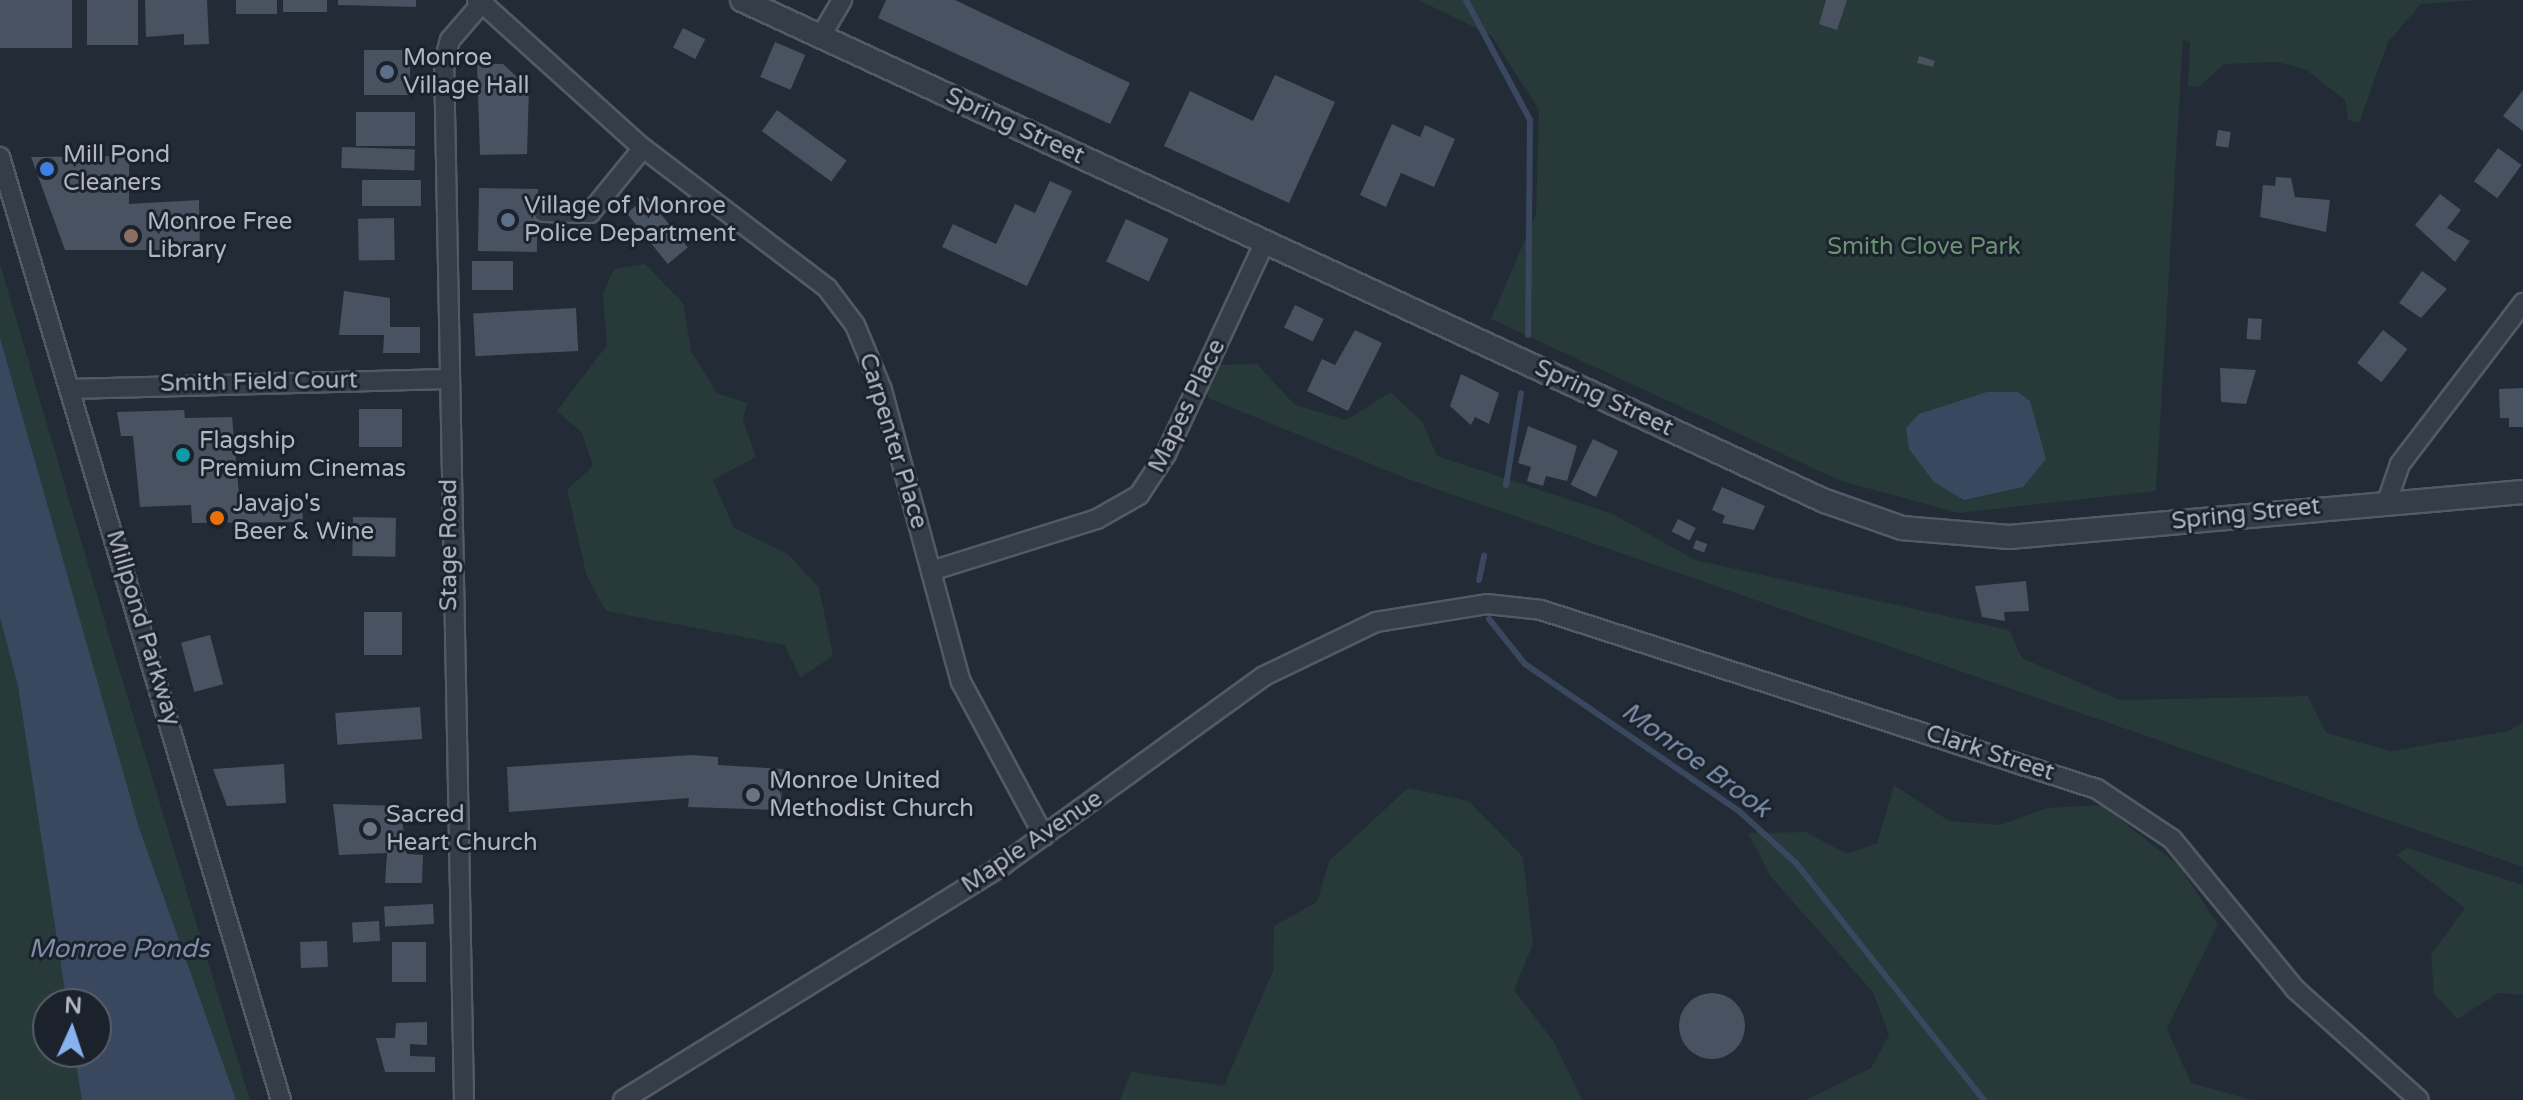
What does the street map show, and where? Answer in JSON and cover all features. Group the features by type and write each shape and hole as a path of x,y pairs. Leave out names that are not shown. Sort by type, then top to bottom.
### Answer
{"street":[{"name":"Spring Street","path":"742,0 1825,501 1902,528 2009,537 2388,499 2523,492"},
{"path":"821,36 842,0"},
{"name":"Carpenter Place","path":"480,2 643,148 790,257 855,325 882,390 973,711 1044,836"},
{"name":"Stage Road","path":"464,1100 444,62 450,40 480,2"},
{"path":"543,212 590,213 643,148"},
{"name":"Millpond Parkway","path":"0,157 281,1100"},
{"name":"Mapes Place","path":"931,571 1097,519 1139,495 1166,454 1265,242"},
{"path":"2388,499 2400,464 2523,303"},
{"name":"Smith Field Court","path":"69,389 449,379"},
{"name":"Maple Avenue","path":"623,1100 1044,836 1264,676 1333,637 1449,608"},
{"name":"Clark Street","path":"1449,608 1541,610 2097,789 2172,839 2295,989 2419,1100"}],"green space":[{"name":"Smith Clove Park","path":"1418,0 2480,0 2421,4 2388,42 2359,123 2348,120 2345,100 2305,69 2277,62 2224,64 2199,87 2188,86 2190,42 2183,39 2156,491 1959,513 1841,481 1491,319 1536,214 1539,110 1491,35"},
{"name":"Monroe Ponds","path":"0,264 110,639 250,1100 0,1100"},
{"path":"645,264 683,303 691,351 717,393 747,403 743,420 756,457 713,480 734,528 788,554 819,588 833,656 800,678 785,645 606,611 587,577 567,490 593,466 582,433 557,411 607,345 603,294 614,269"},
{"path":"1257,364 1295,405 1346,420 1391,392 1423,423 1437,456 1613,514 1695,560 2009,630 2022,658 2120,700 2308,696 2326,733 2391,751 2509,731 2523,722 2523,867 1408,479 1210,399 1204,390 1215,365"},
{"path":"1894,785 1949,821 2000,825 2047,808 2102,805 2179,866 2218,924 2167,1029 2191,1083 2252,1100 1806,1100 1871,1068 1889,1035 1873,992 1771,877 1748,833 1806,832 1847,854 1877,843"},
{"path":"1408,788 1469,801 1523,857 1533,944 1514,990 1554,1042 1582,1100 1120,1100 1131,1072 1224,1086 1273,971 1274,926 1317,902 1329,861"},
{"path":"2407,848 2523,885 2523,995 2498,993 2458,1019 2434,994 2431,955 2465,908 2396,855"}],"water":[{"name":"Monroe Ponds","path":"0,338 139,828 236,1100 82,1100 77,1068 112,1068 112,988 65,988 18,686 0,617"},
{"path":"1987,392 2018,392 2030,401 2046,459 2023,487 1964,500 1934,482 1909,449 1906,428 1919,414"}],"building":[{"path":"0,0 72,0 72,48 0,48"},
{"path":"87,0 138,0 138,45 87,45"},
{"path":"145,0 207,0 209,44 184,45 184,34 146,37"},
{"path":"236,0 277,0 277,14 236,14"},
{"path":"283,0 327,0 327,12 283,12"},
{"path":"338,0 416,0 416,7 338,5"},
{"path":"886,0 955,0 1130,83 1110,124 878,18"},
{"path":"1826,0 1847,0 1837,30 1819,24"},
{"path":"683,28 705,39 695,59 673,48"},
{"path":"775,42 805,55 791,90 760,77"},
{"name":"Monroe Village Hall","path":"364,50 410,50 410,95 364,95"},
{"path":"1919,56 1935,61 1933,67 1917,63"},
{"path":"477,64 503,64 529,88 527,154 480,155"},
{"path":"1275,75 1335,102 1289,203 1164,146 1190,91 1253,121"},
{"path":"2523,90 2523,131 2503,116"},
{"path":"777,110 847,161 831,182 762,131"},
{"path":"356,112 415,112 415,146 356,146"},
{"path":"1392,124 1420,137 1425,125 1455,139 1434,187 1401,173 1386,207 1360,195"},
{"path":"2218,130 2231,132 2228,148 2215,146"},
{"path":"342,147 415,150 414,171 341,168"},
{"path":"2498,148 2521,165 2497,198 2474,181"},
{"name":"Monroe Free Library","path":"129,156 129,204 199,200 200,250 65,250 31,157"},
{"path":"2276,177 2291,178 2295,197 2330,200 2326,232 2260,217 2263,185 2275,186"},
{"path":"362,180 421,180 421,206 362,206"},
{"path":"1050,181 1072,191 1027,286 942,247 953,224 996,244 1015,204 1035,213"},
{"name":"Village of Monroe Police Department","path":"479,188 538,189 537,252 478,251"},
{"path":"2440,194 2461,210 2447,228 2470,241 2455,262 2415,225"},
{"path":"647,197 688,248 668,264 627,213"},
{"path":"394,218 395,260 359,261 358,219"},
{"path":"1126,219 1169,239 1149,281 1106,262"},
{"path":"472,261 513,261 513,290 472,290"},
{"path":"2422,271 2447,289 2421,318 2399,303"},
{"path":"344,291 390,298 390,327 420,327 420,353 383,353 384,335 339,335"},
{"path":"1295,305 1324,319 1313,341 1284,327"},
{"path":"576,308 578,351 475,356 473,313"},
{"path":"2248,318 2262,319 2261,340 2247,339"},
{"path":"1355,330 1382,343 1348,411 1307,391 1322,359 1335,365"},
{"path":"2383,330 2407,349 2382,382 2357,363"},
{"path":"2220,368 2256,370 2246,404 2221,402"},
{"path":"1461,374 1499,393 1489,424 1475,417 1471,425 1450,406"},
{"path":"2523,388 2523,427 2509,427 2509,418 2500,418 2499,389"},
{"path":"359,409 402,409 402,447 359,447"},
{"name":"Flagship Premium Cinemas","path":"184,410 185,418 232,417 240,505 302,502 303,522 192,523 191,505 140,507 133,436 121,436 117,412"},
{"path":"1528,426 1577,446 1567,481 1546,476 1543,486 1527,481 1531,467 1518,463"},
{"path":"1593,439 1618,451 1596,497 1571,485"},
{"path":"1722,487 1765,506 1754,530 1722,523 1725,516 1712,510"},
{"path":"353,517 396,518 395,557 352,556"},
{"path":"1678,519 1696,528 1689,541 1672,531"},
{"path":"1696,540 1707,544 1704,553 1693,548"},
{"path":"2026,581 2029,611 2004,612 2005,621 1982,617 1975,586"},
{"path":"364,612 402,612 402,655 364,655"},
{"path":"210,635 223,684 194,692 181,643"},
{"path":"420,707 422,739 337,745 335,713"},
{"path":"692,755 718,757 718,765 784,769 780,810 688,807 689,798 509,812 507,767"},
{"path":"284,764 286,803 227,806 213,769"},
{"name":"Sacred Heart Church","path":"333,804 400,806 407,854 423,855 422,883 385,883 387,853 339,855"},
{"path":"433,904 434,924 385,927 384,907"},
{"path":"379,921 380,941 353,942 352,922"},
{"path":"327,941 328,967 301,968 300,942"},
{"path":"392,942 426,942 426,982 392,982"},
{"path":"1705,993 1719,993 1731,998 1740,1007 1745,1026 1743,1039 1736,1050 1719,1059 1705,1059 1693,1054 1684,1045 1679,1033 1679,1019 1684,1007 1693,998"},
{"path":"427,1022 427,1045 410,1044 410,1056 435,1057 435,1072 385,1072 376,1038 395,1038 396,1023"}],"waterway":[{"name":"Monroe Brook","path":"1466,0 1530,120 1528,335"},
{"name":"Monroe Brook","path":"1506,485 1521,393"},
{"name":"Monroe Brook","path":"1479,580 1484,556"},
{"name":"Monroe Brook","path":"1489,619 1525,664 1739,811 1796,863 1984,1100"}],"place":[{"name":"Monroe Village Hall","path":"387,72"},
{"name":"Mill Pond Cleaners","path":"47,169"},
{"name":"Village of Monroe Police Department","path":"508,220"},
{"name":"Monroe Free Library","path":"131,236"},
{"name":"Flagship Premium Cinemas","path":"183,455"},
{"name":"Javajo's Beer & Wine","path":"217,518"},
{"name":"Monroe United Methodist Church","path":"753,795"},
{"name":"Sacred Heart Church","path":"370,829"}]}
